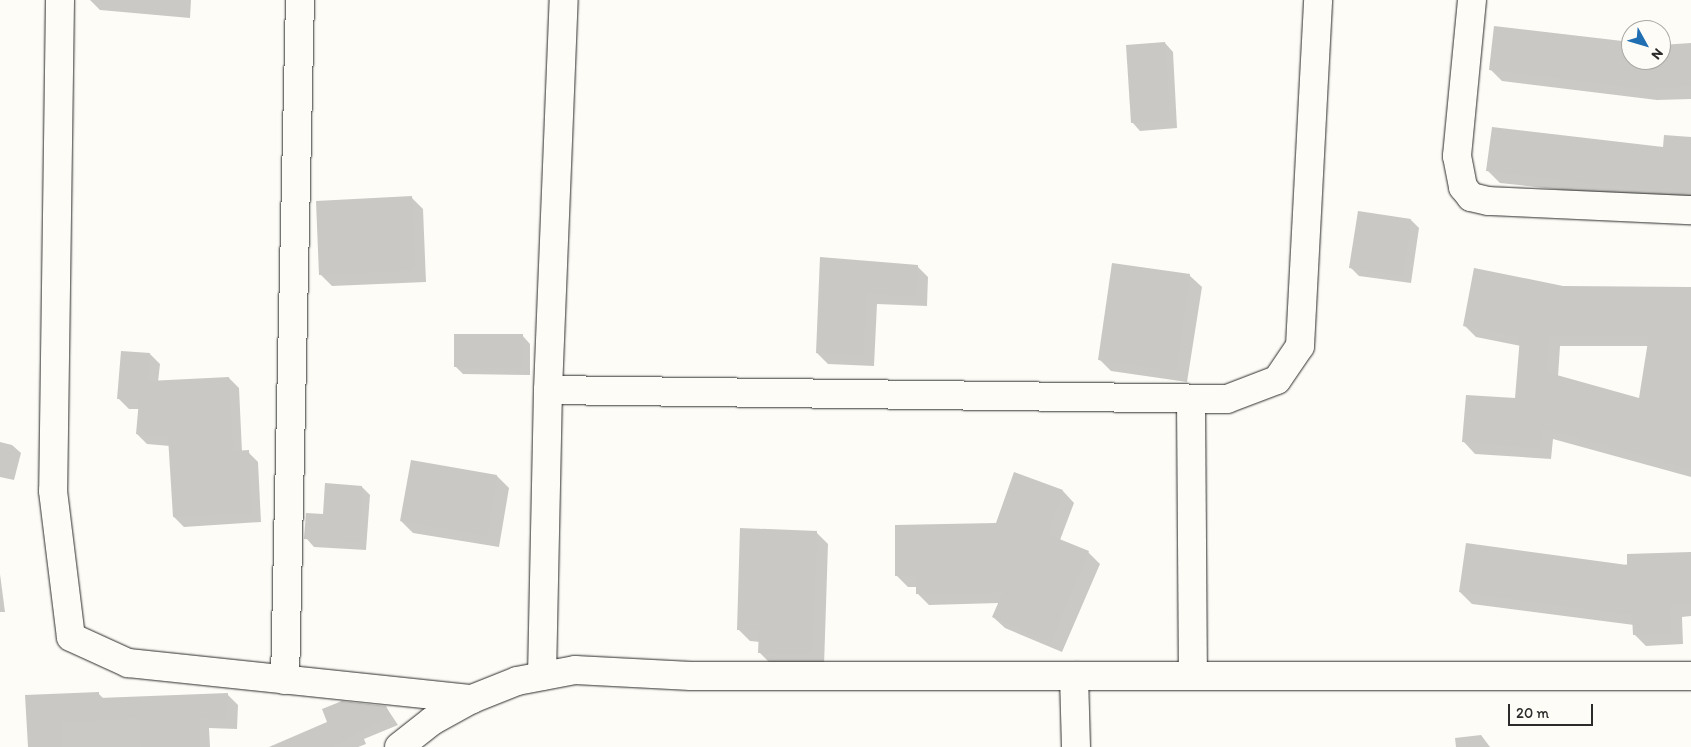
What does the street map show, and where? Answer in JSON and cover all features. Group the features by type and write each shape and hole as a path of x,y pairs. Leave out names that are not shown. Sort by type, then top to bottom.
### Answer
{"street":[{"path":"60,0 53,491 71,637 128,663 472,699"},
{"path":"285,680 300,0"},
{"path":"542,676 548,390 564,0"},
{"path":"548,390 1227,400 1277,380 1300,346 1318,0"},
{"path":"1472,0 1457,156 1463,187 1472,197 1489,202 1691,210"},
{"path":"1191,399 1192,676"},
{"path":"399,747 432,721 472,699 517,681 575,670 691,676 1691,676"},
{"path":"1074,676 1076,747"}],"building":[{"path":"1494,26 1621,41 1621,70 1671,70 1671,44 1691,43 1691,86 1645,89 1489,70"},
{"path":"1165,42 1170,120 1131,123 1126,45"},
{"path":"1492,127 1663,147 1664,135 1691,137 1691,194 1486,171"},
{"path":"412,196 415,270 319,275 316,201"},
{"path":"1358,211 1411,219 1403,276 1349,268"},
{"path":"820,257 918,265 916,296 866,293 863,355 816,353"},
{"path":"1112,263 1190,274 1176,371 1098,360"},
{"path":"1474,268 1563,286 1691,287 1691,469 1542,428 1540,448 1462,442 1466,395 1515,398 1520,337 1463,326","holes":["1549,335 1649,335 1639,398 1546,372"]},
{"path":"454,334 523,334 522,367 454,367"},
{"path":"121,351 150,353 148,381 229,377 233,451 249,450 252,513 173,517 168,437 136,434 139,400 117,399"},
{"path":"411,460 497,475 487,536 400,521"},
{"path":"1014,472 1063,490 1047,534 1089,551 1051,642 992,617 1003,592 916,594 916,576 895,576 895,525 996,523"},
{"path":"325,483 362,486 359,542 304,539 306,513 323,514"},
{"path":"740,528 817,531 812,654 758,653 759,630 737,630"},
{"path":"1466,543 1627,565 1627,554 1691,552 1691,605 1670,605 1671,633 1633,635 1632,615 1459,592"},
{"path":"99,692 99,698 228,693 226,719 199,718 200,747 141,747 140,718 61,722 62,747 28,747 25,695"},
{"path":"342,701 386,706 391,716 331,747 269,747 327,722 322,709"}]}
